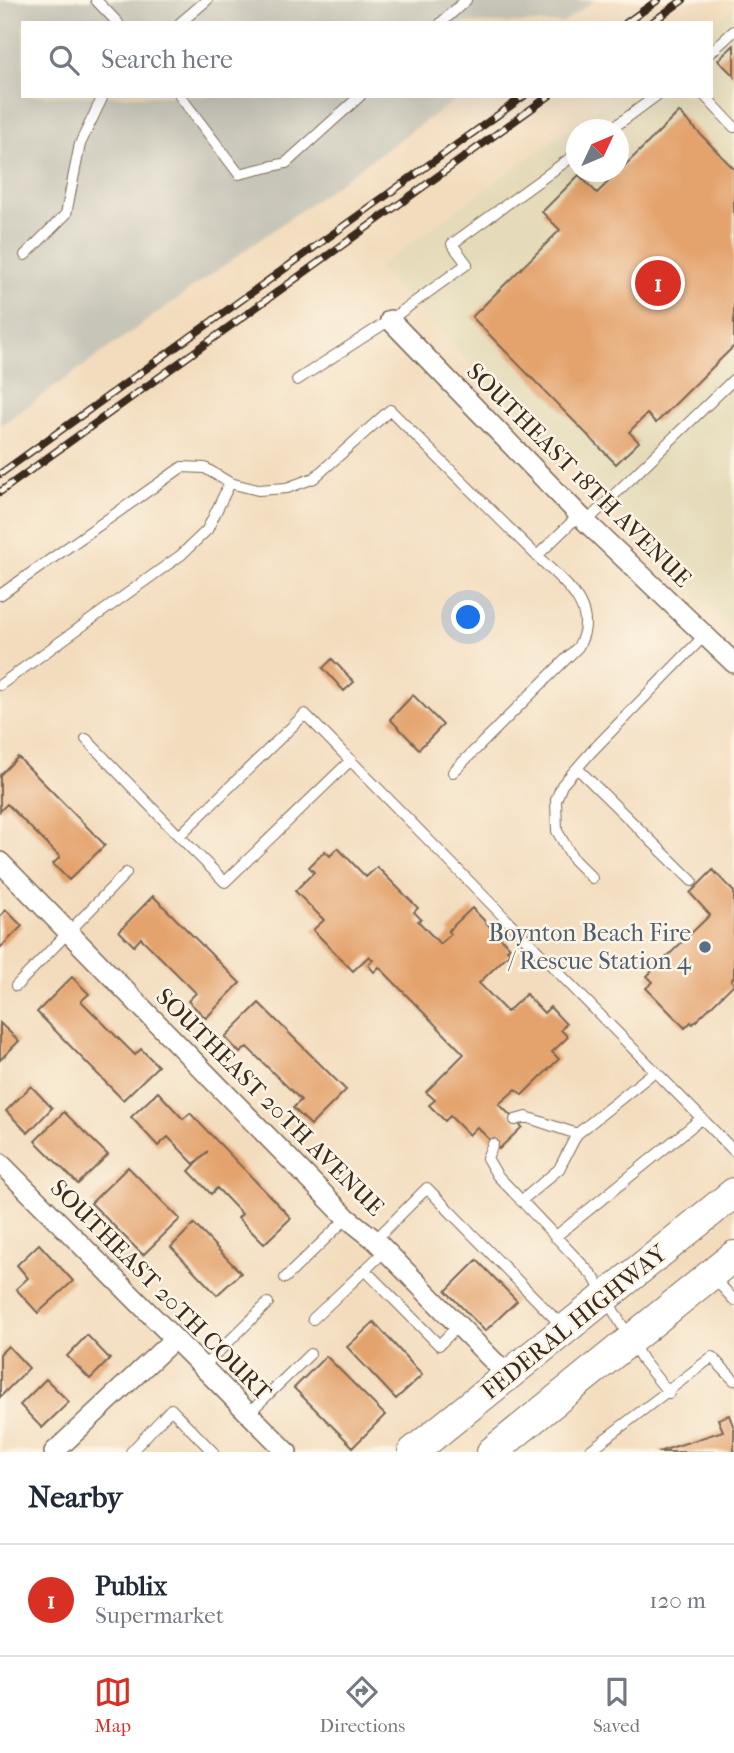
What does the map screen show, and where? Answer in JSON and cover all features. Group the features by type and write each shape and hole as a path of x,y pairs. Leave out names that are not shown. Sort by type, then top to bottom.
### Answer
{"main road":[{"name":"FEDERAL HIGHWAY","path":"413,1452 734,1193"},
{"name":"FEDERAL HIGHWAY","path":"492,1452 723,1265"}],"street":[{"name":"SOUTHEAST 18TH AVENUE","path":"390,320 582,519 734,663"},
{"name":"SOUTHEAST 20TH AVENUE","path":"0,862 347,1218 380,1245 508,1376"},
{"name":"SOUTHEAST 20TH COURT","path":"0,1163 286,1452"},
{"path":"54,1452 174,1339"}],"lane":[{"path":"96,0 116,21"},
{"path":"182,21 207,0"},
{"path":"443,21 466,0"},
{"path":"713,50 734,31"},
{"path":"25,255 66,214 80,144 102,98"},
{"path":"182,98 239,174 286,163 358,98"},
{"path":"625,119 653,98"},
{"path":"707,98 734,127"},
{"path":"297,380 390,320 467,264 452,244 566,161"},
{"path":"537,556 582,519 734,379"},
{"path":"0,595 182,467 205,468 230,483 258,490 287,488 314,478 390,410 581,602 586,625 584,637 578,647 453,772"},
{"path":"0,685 181,555 207,530 230,483"},
{"path":"592,878 564,846 554,817 555,800 562,785 706,634"},
{"path":"179,836 305,714 734,1151"},
{"path":"86,739 225,882 351,760"},
{"path":"577,768 692,881"},
{"path":"16,986 126,873"},
{"path":"521,1200 559,1169 577,1134 655,1071"},
{"path":"515,1120 526,1117 577,1134"},
{"path":"555,1237 702,1118"},
{"path":"493,1144 487,1158 491,1166 593,1276 643,1361 669,1392"},
{"path":"313,1320 365,1270 380,1245 427,1188 565,1329"},
{"path":"285,1278 347,1218"},
{"path":"723,1265 734,1300"},
{"path":"365,1270 439,1345 459,1325"},
{"path":"201,1368 268,1303"},
{"path":"248,1414 310,1354"},
{"path":"587,1452 712,1357 734,1380"},
{"path":"131,1452 171,1409 213,1452"}],"shaded area":[{"path":"0,0 595,0 566,21 21,21 21,98 457,98 0,426"},
{"path":"734,8 734,631 377,268 566,130 566,182 629,182 629,119 581,119 610,98 713,98 713,24"}],"building":[{"path":"734,45 734,76 718,60"},
{"path":"679,112 734,169 734,346 656,423 647,414 629,432 639,442 616,464 472,317 560,230 542,212 572,182 586,182 597,193 608,182 629,182 629,161"},
{"path":"332,659 354,682 344,691 323,668"},
{"path":"413,695 443,725 419,749 390,719"},
{"path":"18,757 105,845 69,880 53,864 60,857 7,804 0,811 0,775"},
{"path":"338,848 366,877 377,867 418,908 414,912 421,919 418,921 440,944 451,934 448,931 472,908 510,947 507,950 510,953 479,983 507,1012 526,994 544,1013 550,1007 566,1024 561,1030 568,1037 552,1052 559,1059 522,1095 516,1089 499,1104 522,1127 499,1149 477,1127 469,1135 450,1116 445,1121 429,1105 435,1100 426,1092 464,1054 379,967 374,972 368,965 373,960 369,956 353,971 313,930 324,920 295,891 314,872 309,867 325,851 330,856"},
{"name":"Boynton Beach Fire / Rescue Station 4","path":"713,870 734,892 734,977 731,980 734,984 693,1024 691,1022 685,1028 646,988 653,982 647,976 710,915 690,893"},
{"path":"153,896 240,983 206,1018 188,1001 196,993 141,938 134,946 119,931"},
{"path":"6,910 22,926 0,948 0,916"},
{"path":"72,977 89,994 81,1001 135,1055 141,1049 158,1066 123,1100 37,1012"},
{"path":"259,1003 346,1090 311,1125 293,1108 301,1100 247,1047 240,1053 225,1037"},
{"path":"0,1023 19,1041 0,1060"},
{"path":"31,1086 52,1108 28,1133 6,1111"},
{"path":"158,1092 183,1119 190,1113 291,1218 264,1244 238,1218 242,1214 217,1188 211,1194 189,1171 208,1151 194,1164 168,1137 158,1146 131,1117"},
{"path":"64,1112 108,1155 78,1184 35,1141"},
{"path":"128,1167 180,1219 143,1255 91,1203"},
{"path":"194,1224 241,1273 217,1295 171,1247"},
{"path":"39,1244 73,1281 38,1313 16,1289 28,1278 17,1265"},
{"path":"477,1260 517,1301 485,1331 446,1291"},
{"path":"374,1322 422,1375 396,1399 347,1347"},
{"path":"87,1335 110,1359 90,1379 67,1356"},
{"path":"8,1346 29,1368 0,1397 0,1354"},
{"path":"326,1356 385,1415 353,1447 294,1388"},
{"path":"46,1379 69,1402 42,1428 20,1405"},
{"path":"729,1415 734,1428 734,1452 658,1452 723,1431 718,1419"}],"railway":[{"path":"629,21 658,0"},
{"path":"654,21 683,0"},
{"path":"0,474 521,98"},
{"path":"0,492 546,98"}],"place":[{"name":"Publix","path":"658,283"},
{"name":"Boynton Beach Fire / Rescue Station 4","path":"705,947"}]}
